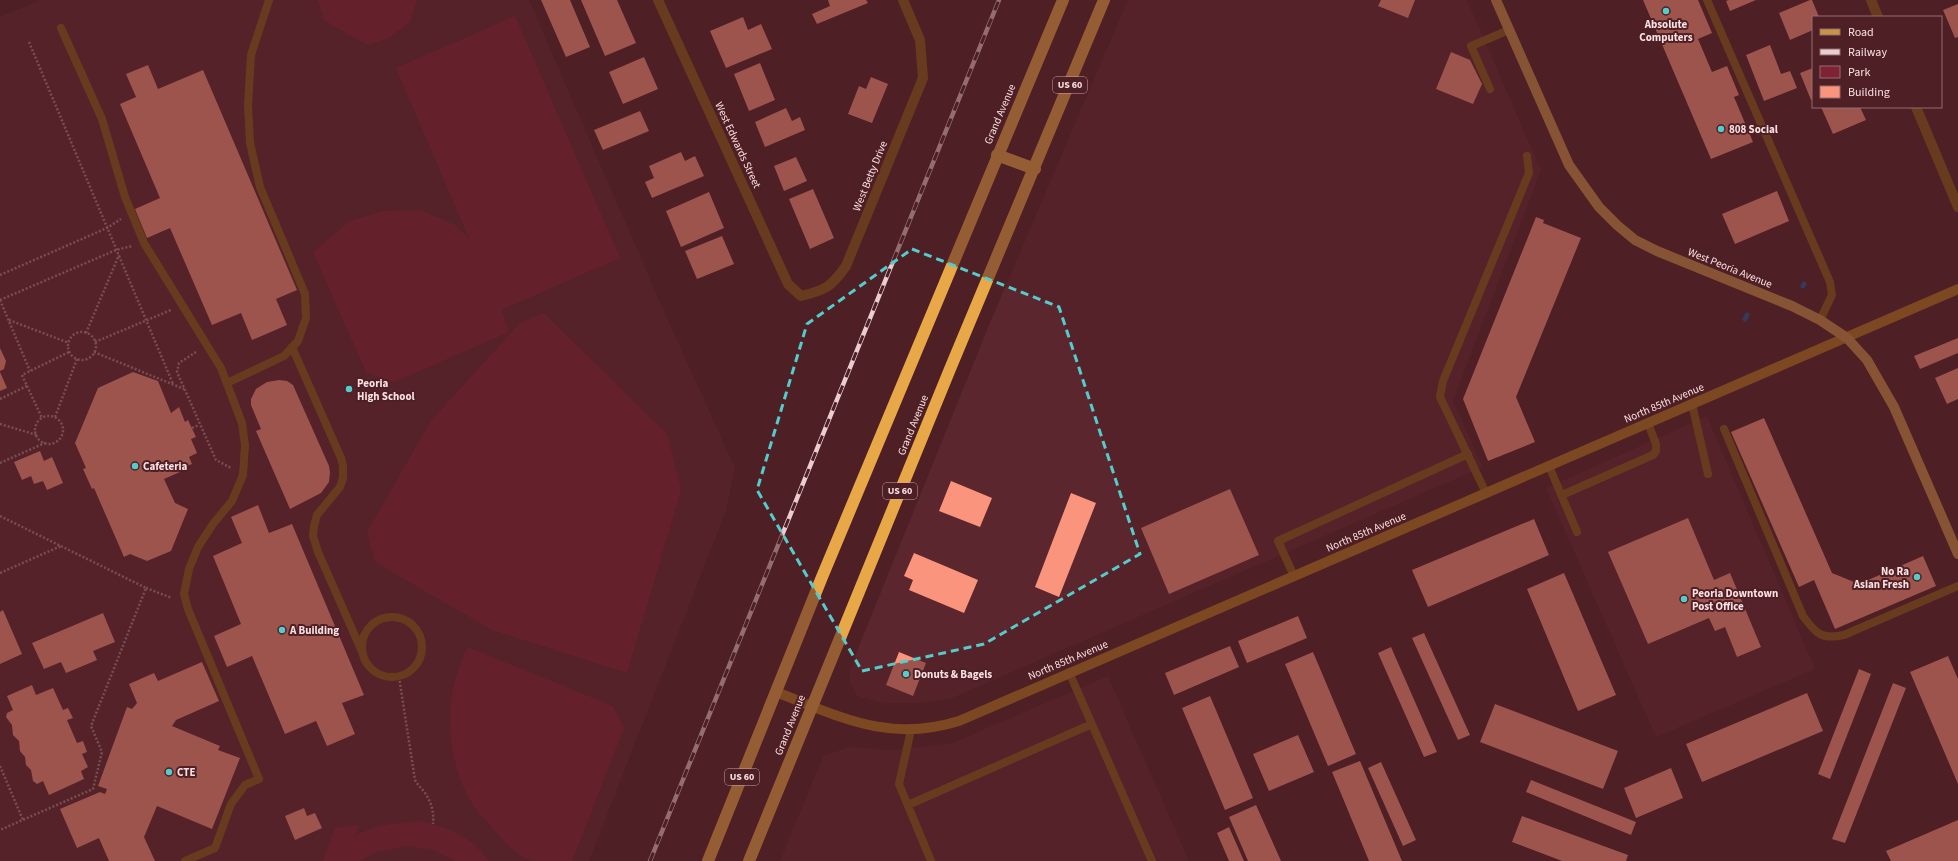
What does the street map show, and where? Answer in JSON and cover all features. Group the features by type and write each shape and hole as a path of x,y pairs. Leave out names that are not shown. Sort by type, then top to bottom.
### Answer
{"highway":[{"name":"Grand Avenue","path":"708,861 822,577 1063,0"},
{"name":"Grand Avenue","path":"749,861 953,362 1035,169 1104,0"},
{"path":"997,155 1035,169"}],"main road":[{"name":"West Peoria Avenue","path":"1496,0 1570,168 1596,202 1617,225 1635,240 1657,252 1780,301 1820,320 1847,338 1867,360 1894,407 1958,554"}],"street":[{"name":"West Edwards Street","path":"658,0 788,284 801,296"},
{"name":"West Betty Drive","path":"801,296 820,292 835,283 846,266 922,78 920,40 903,0"},
{"path":"1871,0 1878,16"},
{"path":"1916,108 1958,207"},
{"name":"North 85th Avenue","path":"776,692 839,717 878,728 911,730 942,726 959,721 1069,672 1958,289"}],"lane":[{"path":"227,383 284,356 298,341 306,318 304,294 260,187 250,143 248,105 251,55 269,0"},
{"path":"1707,0 1830,282 1832,295 1820,320"},
{"path":"61,28 102,120 125,197 144,243 207,344 227,383 242,423 245,445 243,472 232,501 213,524 198,547 191,564 184,594 259,779 245,785 231,804 216,848 185,861"},
{"path":"1490,89 1471,46 1509,30"},
{"path":"1486,493 1440,397 1443,381 1529,173 1527,156"},
{"path":"292,347 341,458 343,478 340,487 317,515 313,536 318,552 363,654 367,663 377,673 390,678 399,677 415,668 420,660 423,650 422,641 419,632 413,624 404,619 385,617 376,621 364,636 363,654"},
{"path":"1692,404 1708,474"},
{"path":"1562,495 1653,455 1656,451 1656,444 1648,423"},
{"path":"1724,429 1803,616 1811,627 1819,634 1831,638 1844,635 1958,586"},
{"path":"1294,576 1278,541 1468,454"},
{"path":"1549,466 1577,532"},
{"path":"1069,672 1152,861"},
{"path":"908,805 1092,724"},
{"path":"911,730 899,784 931,861"}],"path":[{"path":"29,42 173,384"},
{"path":"0,275 107,228 131,212"},
{"path":"30,371 0,300 116,250 144,243"},
{"path":"86,333 119,255"},
{"path":"95,342 183,305"},
{"path":"8,319 69,343"},
{"path":"81,332 86,333 95,342 94,352 90,358 85,360 77,359 69,352 69,343 73,336 81,332"},
{"path":"207,344 179,363 177,372 199,425 216,460 228,468 243,472"},
{"path":"42,418 22,375 69,352"},
{"path":"94,352 185,389"},
{"path":"55,417 77,359"},
{"path":"0,399 27,386"},
{"path":"0,463 45,442 57,441 62,433 62,425 55,417 49,416 42,418 36,426 39,439 45,442"},
{"path":"0,424 37,435"},
{"path":"192,428 199,425"},
{"path":"0,516 146,588 187,604"},
{"path":"0,573 61,546"},
{"path":"0,830 93,789 102,752 91,726 146,588"},
{"path":"399,677 415,780 418,786 425,792 431,805 434,814 433,824"},
{"path":"0,766 23,820"}],"highlighted area":[{"path":"912,249 1059,307 1140,554 984,644 862,671 757,490 807,324"}],"shaded area":[{"name":"Peoria High School","path":"40,0 529,0 663,309 735,468 726,511 589,861 0,861 0,17"},
{"path":"1128,0 1467,0 1541,170 1453,401 1483,467 950,699 920,703 883,703 857,696 850,684 850,669 857,651 989,325"},
{"path":"1707,416 1815,669 1656,737 1546,488"},
{"path":"1108,676 1189,861 780,861 823,756 849,747 889,750 950,744"}],"green space":[{"path":"318,0 417,0 410,22 387,39 367,45 324,20"},
{"path":"515,16 620,258 501,310 509,332 394,382 366,372 313,252 350,221 384,211 420,210 455,225 470,240 396,68"},
{"path":"544,313 667,434 681,490 627,673 492,630 375,562 367,532 431,421 520,323"},
{"path":"467,647 613,706 624,728 572,861 533,861 527,859 500,836 475,808 468,796 457,770 451,742 450,728 451,700"},
{"path":"421,821 459,834 482,852 489,861 455,861 431,849 406,846 376,852 360,861 323,861 335,828 359,825 355,836 371,829 395,823"}],"building":[{"path":"541,0 570,0 590,47 566,57"},
{"path":"581,0 617,0 636,43 605,56"},
{"path":"828,0 866,0 868,3 817,24 812,14 830,6"},
{"path":"1381,0 1415,0 1408,18 1378,6"},
{"path":"1643,0 1698,0 1712,33 1698,39 1712,72 1727,66 1739,95 1734,97 1753,142 1711,159"},
{"path":"1756,0 1730,11 1726,1"},
{"path":"1812,0 1819,16 1812,16 1812,30 1790,40 1779,13"},
{"path":"1958,4 1958,37 1955,38 1943,10"},
{"path":"743,17 748,30 761,24 772,49 726,68 710,31"},
{"path":"1770,45 1781,74 1790,71 1797,88 1764,101 1746,55"},
{"path":"1451,52 1470,60 1482,84 1473,104 1436,89"},
{"path":"644,57 658,89 623,104 609,72"},
{"path":"760,63 775,100 749,111 734,74"},
{"path":"148,65 158,89 203,70 297,290 276,299 287,325 252,340 241,313 212,325 170,228 147,238 135,209 160,198 120,104 136,97 126,74"},
{"path":"1812,68 1811,100 1800,73"},
{"path":"871,77 888,84 872,123 848,114 859,86 866,89"},
{"path":"786,108 792,121 800,117 805,130 765,147 755,122"},
{"path":"1821,108 1860,108 1866,120 1833,134"},
{"path":"640,111 649,131 603,150 594,130"},
{"path":"681,152 685,161 695,156 704,176 652,198 645,182 654,178 649,166"},
{"path":"796,157 807,181 784,191 774,166"},
{"path":"813,189 834,238 810,249 789,199"},
{"path":"1777,191 1789,221 1735,244 1722,214"},
{"path":"709,192 724,228 681,247 666,211"},
{"path":"1536,217 1544,220 1543,223 1581,238 1516,397 1535,442 1488,461 1463,399"},
{"path":"722,236 734,264 697,279 685,251"},
{"path":"1958,338 1958,353 1920,369 1914,356"},
{"path":"0,348 6,361 4,369 0,371"},
{"path":"1958,368 1958,399 1947,404 1935,378"},
{"path":"0,372 7,388 0,391"},
{"name":"Cafeteria","path":"133,372 158,381 171,413 179,407 185,422 188,420 196,437 191,439 197,453 189,457 192,464 179,469 180,472 164,479 175,503 188,509 171,551 147,561 130,554 124,557 94,488 92,489 83,469 86,468 75,443 98,388"},
{"path":"279,380 287,381 293,385 329,466 330,472 329,482 321,493 290,509 256,431 261,429 251,405 251,399 256,389 267,382"},
{"path":"1764,418 1832,573 1859,584 1923,556 1936,586 1835,629 1814,580 1799,587 1731,432"},
{"path":"40,451 44,461 52,457 63,483 47,490 43,481 34,484 31,476 22,480 14,462"},
{"path":"951,481 992,498 980,527 939,511"},
{"path":"1230,489 1259,555 1169,594 1141,528"},
{"path":"1071,493 1096,503 1059,597 1035,587"},
{"name":"A Building","path":"258,505 269,533 292,524 364,695 342,703 355,734 327,746 316,721 285,734 252,656 227,667 214,636 241,624 213,556 242,543 231,517"},
{"name":"Peoria Downtown Post Office","path":"1688,518 1714,580 1730,573 1761,647 1737,657 1725,627 1715,631 1709,618 1648,644 1608,552"},
{"path":"1534,519 1549,555 1428,607 1412,570"},
{"path":"914,553 978,580 964,613 909,590 913,580 904,576"},
{"path":"1564,573 1616,695 1578,711 1527,589"},
{"path":"3,610 22,654 0,664 0,612"},
{"path":"103,613 115,642 93,651 97,660 66,673 61,662 44,669 32,643"},
{"path":"1298,616 1307,638 1247,663 1238,641"},
{"path":"1424,633 1470,735 1458,740 1412,638"},
{"path":"1230,646 1239,667 1174,695 1165,673"},
{"path":"1391,647 1437,752 1424,757 1378,653"},
{"name":"Donuts & Bagels","path":"899,652 926,663 913,696 886,685"},
{"path":"1313,652 1356,754 1328,766 1285,664"},
{"path":"1948,656 1958,679 1958,784 1910,672"},
{"name":"CTE","path":"202,662 219,701 176,720 172,726 220,746 218,750 240,758 212,829 157,806 144,837 155,861 109,861 99,838 77,848 60,809 100,792 105,794 107,789 98,786 127,707 132,709 137,703 129,684 154,673 158,681"},
{"path":"1859,669 1871,674 1830,779 1818,774"},
{"path":"1893,683 1906,688 1845,843 1832,839"},
{"path":"32,685 36,695 53,688 63,710 68,708 73,718 67,720 77,743 83,741 87,752 82,754 88,767 81,771 84,779 49,795 43,781 37,784 33,781 31,770 26,765 25,757 20,751 19,741 13,735 12,725 6,717 7,713 13,710 7,696"},
{"path":"1807,693 1823,731 1702,782 1686,744"},
{"path":"1210,696 1253,798 1225,810 1182,708"},
{"path":"1495,704 1618,751 1603,789 1480,742"},
{"path":"1298,735 1314,772 1269,791 1253,754"},
{"path":"1360,761 1402,861 1369,861 1332,772"},
{"path":"1381,762 1416,840 1403,846 1368,768"},
{"path":"1671,768 1683,798 1636,818 1624,788"},
{"path":"1531,780 1636,822 1631,835 1526,792"},
{"path":"1256,805 1281,861 1248,861 1229,817"},
{"path":"304,808 307,816 315,813 322,828 295,840 285,816"},
{"path":"1522,816 1628,855 1626,861 1562,861 1512,842"},
{"path":"1958,820 1958,861 1891,861 1886,851"},
{"path":"1229,827 1244,861 1229,861 1217,833"}],"waterway":[{"path":"1745,319 1747,315"}],"railway":[{"path":"650,861 999,0"}],"place":[{"name":"Absolute Computers","path":"1666,11"},
{"name":"808 Social","path":"1721,129"},
{"name":"Peoria High School","path":"349,389"},
{"name":"Cafeteria","path":"135,466"},
{"name":"No Ra Asian Fresh","path":"1917,577"},
{"name":"Peoria Downtown Post Office","path":"1684,599"},
{"name":"A Building","path":"282,630"},
{"name":"Donuts & Bagels","path":"906,674"},
{"name":"CTE","path":"169,772"}]}
